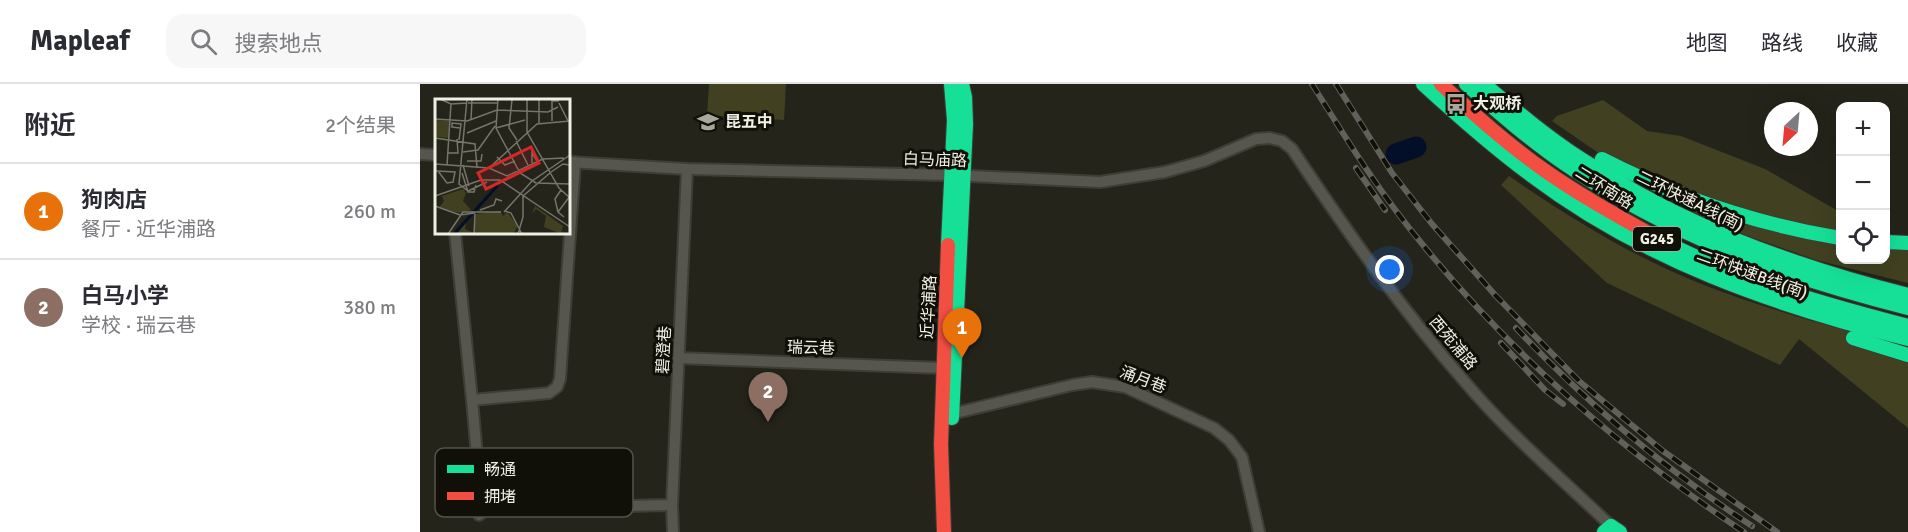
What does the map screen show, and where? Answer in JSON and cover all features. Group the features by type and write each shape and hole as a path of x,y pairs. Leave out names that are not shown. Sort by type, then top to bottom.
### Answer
{"main road":[{"name":"近华浦路","path":"944,532 941,485 947,415 957,176 954,98 951,84"},
{"name":"近华浦路","path":"954,532 942,368 957,176 966,124 962,84"},
{"name":"二环快速B线(南)","path":"1423,84 1489,143 1552,191 1618,232 1682,266 1782,304 1908,339"},
{"name":"二环南路","path":"1441,84 1478,118 1537,165 1582,196 1659,240 1716,267 1766,285 1835,307 1908,326"},
{"name":"二环南路","path":"1466,84 1508,121 1562,161 1615,196 1676,230 1781,273 1839,291 1908,308"},
{"name":"二环快速A线(南)","path":"1484,84 1534,126 1576,156 1622,186 1673,214 1728,240 1785,261 1908,296"},
{"path":"1489,84 1529,114 1581,147 1671,193 1715,210 1763,223 1836,236"},
{"path":"1890,242 1908,243"},
{"path":"1682,266 1713,283 1780,313 1908,356"}],"street":[{"name":"白马庙路","path":"572,162 687,169 1100,182 1204,161 1256,139 1270,138 1282,141 1292,149"},
{"name":"西苑浦路","path":"1292,149 1392,295 1466,384 1611,530"},
{"path":"420,154 435,155"},
{"path":"570,198 572,162"},
{"name":"碧澄巷","path":"673,532 672,505 687,169"},
{"path":"455,234 477,448"},
{"path":"472,400 549,393 557,387 560,379 568,234"},
{"name":"瑞云巷","path":"678,358 942,368"},
{"name":"涌月巷","path":"947,415 1072,385 1092,382 1125,387 1214,428 1228,440 1242,457 1259,532"},
{"path":"633,506 672,505"}],"shaded area":[{"path":"709,84 786,84 784,120 707,115"},
{"path":"1603,100 1647,131 1681,136 1765,169 1836,210 1836,264 1890,264 1890,236 1908,235 1908,283 1816,260 1748,236 1691,212 1552,121 1557,116"},
{"path":"1509,176 1601,235 1649,261 1699,283 1776,310 1908,347 1908,428 1799,339 1780,365 1607,283 1501,185"}],"waterway":[{"path":"1396,154 1416,147"}],"railway":[{"path":"1312,84 1393,207 1458,286 1495,326 1573,401 1614,436 1744,532"},
{"path":"1336,84 1392,173 1432,224 1496,296 1579,381 1663,451 1777,532"},
{"path":"1356,168 1385,210"},
{"path":"1516,328 1571,383 1628,434 1657,458 1752,526"},
{"path":"1501,343 1545,390 1563,404"}],"traffic: fast":[{"path":"948,245 954,120 951,84"},
{"path":"952,418 966,124 962,84"},
{"path":"1423,84 1531,175 1618,232 1664,255 1759,295 1857,326 1908,339"},
{"path":"1466,84 1514,126 1552,155 1605,190 1646,213 1773,268 1817,283 1908,308"},
{"path":"1484,84 1568,151 1620,183 1699,224 1822,271 1908,295"},
{"path":"1602,159 1659,186 1718,208 1778,225 1836,237"},
{"path":"1650,234 1712,264 1776,288 1908,326"},
{"path":"1890,242 1908,243"},
{"path":"1853,338 1908,355"},
{"path":"1604,532 1611,526 1620,532"}],"traffic: jam":[{"path":"1441,84 1478,118 1544,170 1583,196 1650,234"},
{"path":"944,532 941,444 948,245"}],"place":[{"name":"大观桥","path":"1456,104"},
{"name":"昆五中","path":"708,122"},
{"name":"狗肉店","path":"962,358"},
{"name":"白马小学","path":"768,422"}]}
